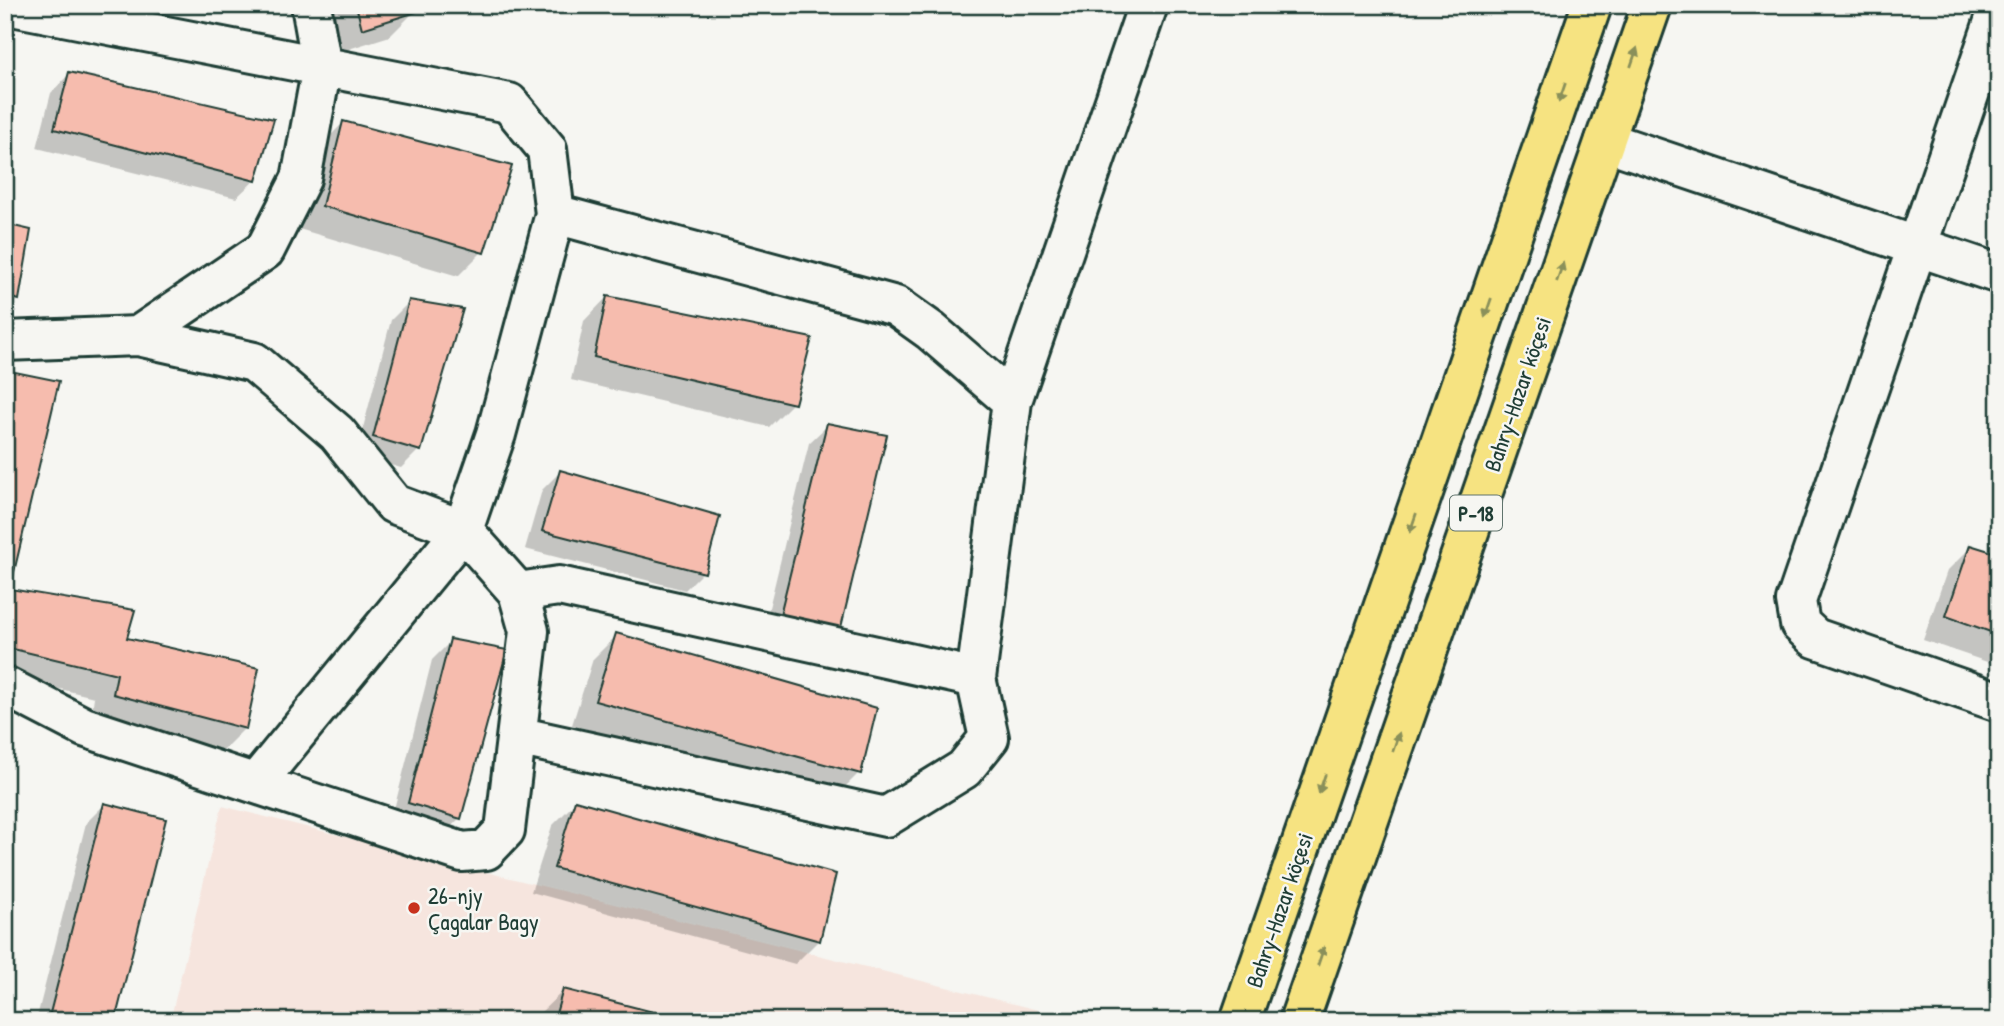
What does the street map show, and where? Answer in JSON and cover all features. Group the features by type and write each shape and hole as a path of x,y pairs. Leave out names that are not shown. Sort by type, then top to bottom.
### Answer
{"highway":[{"name":"Bahry-Hazar köçesi","path":"1240,1021 1592,5"},
{"name":"Bahry-Hazar köçesi","path":"1299,1021 1652,5"},
{"path":"1452,411 1506,428"}],"street":[{"path":"138,336 265,250 301,180 322,67 311,5"},
{"path":"517,736 886,817 964,769 989,738 976,678 1012,401 1148,5"},
{"path":"1999,7 1796,601 1800,624 1815,638 1999,702"},
{"path":"10,12 509,103 547,149 555,214 496,434 463,530 256,783"},
{"path":"1605,141 1736,201 1917,247 1999,274"},
{"path":"555,214 896,306 931,331 1012,401"},
{"path":"5,341 138,336 254,362 337,433 394,504 463,530 518,592 530,631 505,830 486,850 462,852 84,727 5,686"},
{"path":"518,592 559,586 976,678"}],"shaded area":[{"name":"26-njy Çagalar Bagy","path":"222,806 1038,1010 1034,1021 170,1021"}],"building":[{"path":"356,5 414,5 416,12 362,29"},
{"path":"69,72 274,119 256,181 54,129"},
{"path":"343,121 512,166 484,253 322,206"},
{"path":"5,224 31,230 19,300 5,296"},
{"path":"607,296 812,338 795,404 594,357"},
{"path":"409,300 463,309 421,451 373,437"},
{"path":"5,370 59,381 10,589 135,610 127,638 259,668 246,729 113,694 117,674 5,647"},
{"path":"827,423 887,435 838,640 777,627"},
{"path":"560,470 720,516 705,573 542,531"},
{"path":"1970,545 1999,554 1999,635 1946,616"},
{"path":"616,633 877,708 861,774 595,701"},
{"path":"450,639 507,650 461,819 408,803"},
{"path":"575,800 836,874 820,941 554,868"},
{"path":"104,803 166,819 115,1021 48,1021"},
{"path":"563,989 661,1014 659,1021 554,1021"}],"place":[{"name":"26-njy Çagalar Bagy","path":"414,908"}]}
